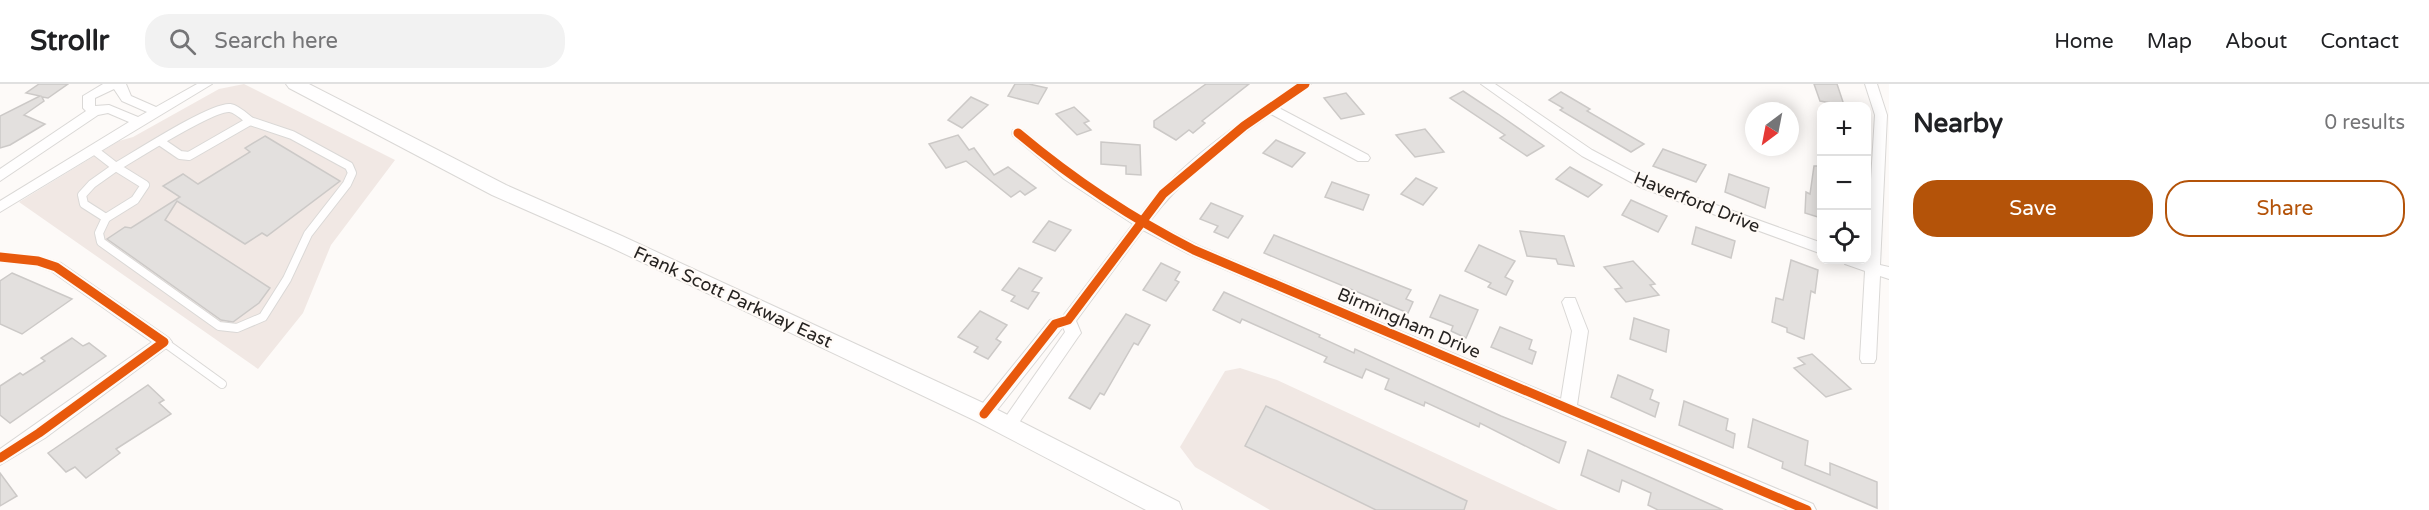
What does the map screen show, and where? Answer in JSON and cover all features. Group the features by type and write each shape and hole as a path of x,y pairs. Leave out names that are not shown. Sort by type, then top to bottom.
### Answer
{"main road":[{"name":"Frank Scott Parkway East","path":"295,84 500,190 615,241 1008,425 1170,510"}],"street":[{"path":"95,111 89,108 89,96 113,84 122,87 126,98 156,111"},
{"path":"0,207 156,111 206,84"},
{"path":"984,414 1055,324 1068,320 1119,249 1143,224 1163,194 1268,107 1305,84"},
{"name":"Haverford Drive","path":"1487,84 1587,153 1647,185 1817,248"},
{"path":"1868,359 1871,267 1881,115 1870,84"},
{"path":"1268,107 1364,158"},
{"path":"0,176 95,111 109,109 139,122"},
{"name":"Birmingham Drive","path":"1018,133 1069,176 1143,224 1194,250 1807,510"},
{"path":"0,257 38,261 56,267 164,342 39,433 0,458"},
{"path":"1862,264 1889,273"},
{"path":"1568,408 1580,331 1570,302"},
{"path":"1008,425 1073,333 1068,320"}],"lane":[{"path":"94,150 116,167 145,185 145,190 140,196 106,218 99,233 101,242 219,326 237,328 263,317 287,279 308,234 347,184 352,173 349,165 301,140 250,121 230,108 222,108 116,167 92,184 82,195 84,204 106,218"},
{"path":"161,142 180,155 189,156 250,121"},
{"path":"164,342 222,384"}],"shaded area":[{"path":"244,84 395,160 331,245 303,313 258,369 19,202 119,141 133,137 219,89"},
{"path":"1240,368 1277,380 1558,510 1270,510 1195,467 1180,447 1225,371"}],"building":[{"path":"39,84 68,84 48,98 42,97 44,101 24,115 45,124 10,145 0,148 0,116 40,96 26,93"},
{"path":"1015,84 1047,88 1038,104 1008,96"},
{"path":"1206,84 1249,84 1202,121 1205,123 1193,133 1189,130 1176,140 1154,127 1154,121"},
{"path":"1814,84 1837,84 1843,102 1820,101"},
{"path":"1463,91 1544,146 1527,156 1500,138 1505,135 1450,98"},
{"path":"1561,92 1590,109 1587,111 1644,144 1631,152 1560,110 1563,108 1549,100"},
{"path":"1346,93 1364,114 1341,119 1324,98"},
{"path":"971,97 988,105 962,128 948,120"},
{"path":"1074,107 1089,121 1084,123 1091,130 1077,135 1056,114"},
{"path":"1425,129 1444,152 1415,157 1396,135"},
{"path":"958,135 969,150 974,148 994,175 1008,167 1036,188 1025,195 1020,191 1011,197 966,161 946,168 929,144"},
{"path":"265,136 340,181 267,236 262,233 245,244 177,201 165,220 270,288 259,303 233,322 221,320 107,239 125,227 131,228 180,197 163,186 183,174 198,184 250,152 245,148"},
{"path":"1276,140 1305,153 1292,167 1263,153"},
{"path":"1101,142 1140,145 1141,175 1126,174 1126,166 1101,164"},
{"path":"1663,149 1706,165 1696,182 1653,166"},
{"path":"1814,166 1817,166 1817,217 1805,213 1806,192 1810,194"},
{"path":"1570,167 1602,185 1588,197 1556,179"},
{"path":"1729,174 1769,188 1765,208 1725,192"},
{"path":"1416,178 1437,188 1423,205 1401,194"},
{"path":"1332,182 1369,195 1363,210 1325,197"},
{"path":"1631,200 1667,216 1658,232 1622,215"},
{"path":"1211,203 1243,216 1228,238 1214,232 1218,226 1200,219"},
{"path":"1049,221 1071,230 1055,251 1033,242"},
{"path":"1696,227 1735,241 1731,258 1692,244"},
{"path":"1520,231 1564,236 1574,266 1558,264 1556,259 1527,256"},
{"path":"1274,235 1411,290 1406,299 1413,302 1408,313 1264,253"},
{"path":"1479,245 1515,261 1505,277 1513,281 1506,295 1488,287 1491,283 1465,271"},
{"path":"1791,260 1818,270 1815,293 1811,291 1804,339 1772,322 1776,298 1783,300"},
{"path":"1633,261 1655,284 1650,285 1659,295 1626,302 1615,289 1622,288 1604,267"},
{"path":"1161,263 1180,272 1175,280 1179,282 1166,301 1143,290"},
{"path":"1019,268 1042,278 1032,291 1039,293 1028,309 1011,301 1015,296 1002,290"},
{"path":"12,273 72,299 22,334 0,324 0,281"},
{"path":"1224,292 1320,335 1319,337 1354,353 1355,349 1501,416 1566,442 1559,463 1480,423 1479,427 1425,402 1424,406 1385,389 1389,379 1366,369 1362,378 1324,362 1327,357 1242,319 1240,323 1213,310"},
{"path":"1440,295 1478,310 1466,338 1451,331 1453,326 1430,317"},
{"path":"980,311 1007,325 996,339 1001,342 988,359 974,352 978,347 958,337"},
{"path":"1126,314 1150,325 1138,345 1134,343 1104,395 1100,393 1090,409 1069,398"},
{"path":"1634,318 1669,330 1666,352 1630,339"},
{"path":"1500,327 1532,340 1529,349 1536,352 1532,364 1491,347"},
{"path":"72,338 83,346 89,343 106,356 10,423 0,415 0,386 45,361 41,358"},
{"path":"1812,354 1851,389 1826,397 1794,368 1805,364 1798,358"},
{"path":"1618,375 1653,390 1650,399 1659,403 1655,417 1611,397"},
{"path":"148,385 164,400 159,403 171,414 116,449 120,453 86,478 75,467 66,472 48,453"},
{"path":"1684,401 1728,419 1726,430 1735,434 1733,448 1679,425"},
{"path":"1266,406 1467,501 1464,510 1376,510 1245,446"},
{"path":"1753,419 1808,441 1805,465 1830,475 1830,463 1877,482 1877,508 1782,468 1783,462 1748,447"},
{"path":"1588,450 1723,510 1658,510 1648,505 1651,493 1622,480 1619,492 1581,475"},
{"path":"0,473 17,496 0,506"}],"cycle path":[{"path":"984,414 1055,324 1068,320 1163,194 1244,126 1305,84"},
{"path":"1018,133 1069,176 1143,224 1194,250 1807,510"},
{"path":"0,257 38,261 56,267 164,342 39,433 0,458"}]}
